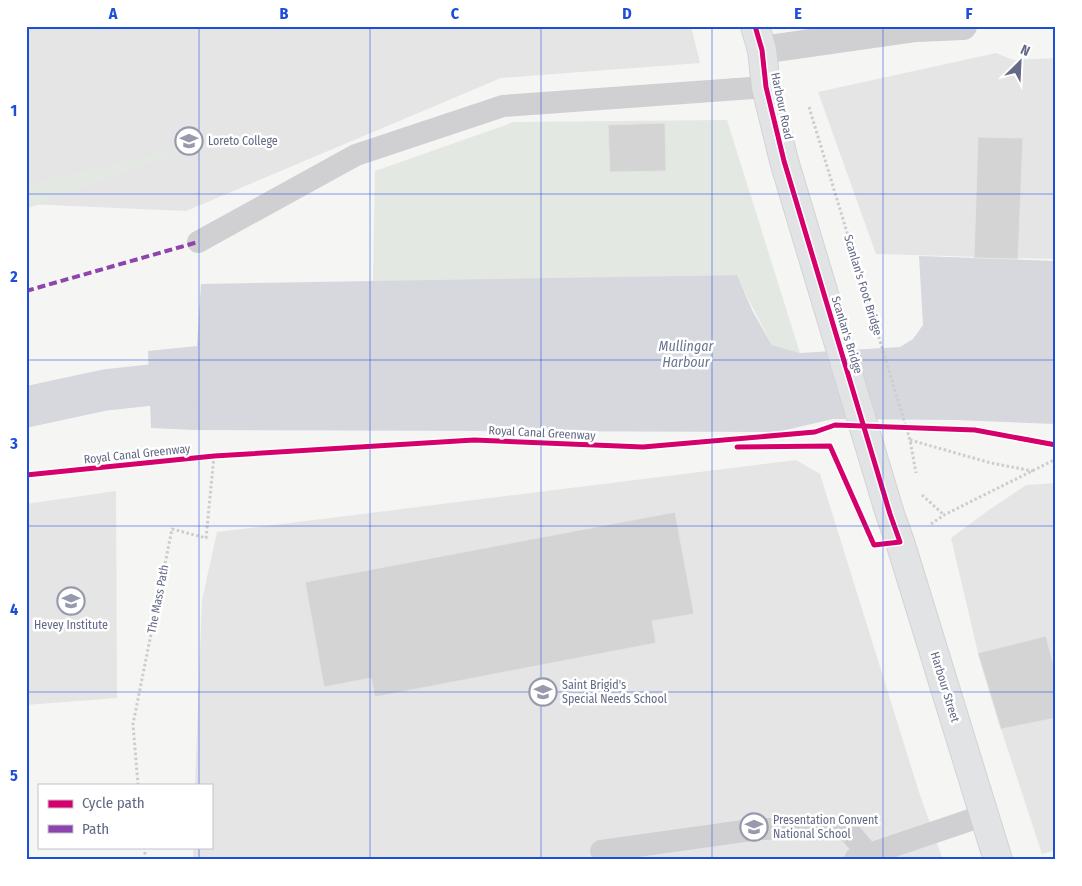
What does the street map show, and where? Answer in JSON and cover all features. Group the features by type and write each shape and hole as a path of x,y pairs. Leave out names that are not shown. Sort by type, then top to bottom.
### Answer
{"street":[{"path":"758,38 963,26"},
{"name":"Harbour Road","path":"758,38 766,87 784,161"},
{"name":"Scanlan's Bridge","path":"784,161 890,514"},
{"name":"Harbour Street","path":"890,514 998,860"}],"lane":[{"path":"198,242 356,155 503,106 766,87"},
{"path":"601,851 758,829 846,828 861,857 984,815"}],"path":[{"path":"897,428 916,428"},
{"path":"910,440 991,464 1033,471"},
{"path":"820,446 830,446"},
{"path":"900,542 944,515 1056,459"},
{"path":"919,493 944,515"}],"shaded area":[{"name":"Loreto College","path":"26,26 691,26 700,63 501,78 186,211 26,204"},
{"path":"996,53 1013,60 1056,58 1056,259 876,254 818,92"},
{"path":"727,120 800,353 772,345 736,275 373,282 375,171 514,122"},
{"path":"193,146 26,209 26,184"},
{"name":"Saint Brigid's Special Needs School","path":"796,460 820,474 919,792 943,860 193,860 193,848 212,848 212,784 195,784 202,600 217,532"},
{"path":"1056,483 1056,850 1042,854 978,653 951,538 1026,485"},
{"name":"Hevey Institute","path":"116,491 117,698 26,705 26,504"}],"water":[{"name":"Mullingar Harbour","path":"919,256 1056,261 1056,424 956,420 833,419 777,432 194,430 151,428 148,351 197,346 201,284 737,275 753,312 772,345 800,353 900,347 913,339 923,325"}],"building":[{"path":"665,123 666,171 610,172 608,125"},
{"path":"978,137 1023,138 1018,259 974,258"},
{"path":"675,512 694,614 652,621 656,643 375,697 371,678 324,687 305,582"},
{"path":"1046,636 1056,675 1056,718 1001,729 978,653"}],"waterway":[{"path":"26,407 105,390 207,379"}],"marked path":[{"path":"26,291 198,242"}],"cycle path":[{"path":"737,447 830,446 874,545 900,542 784,161 766,87 762,50 755,26"},
{"name":"Royal Canal Greenway","path":"26,475 214,456 474,440 643,447 815,432 835,425 975,430 1056,445"}],"place":[{"name":"Loreto College","path":"189,141"},
{"name":"Hevey Institute","path":"71,601"},
{"name":"Saint Brigid's Special Needs School","path":"543,692"},
{"name":"Presentation Convent National School","path":"754,827"}]}
